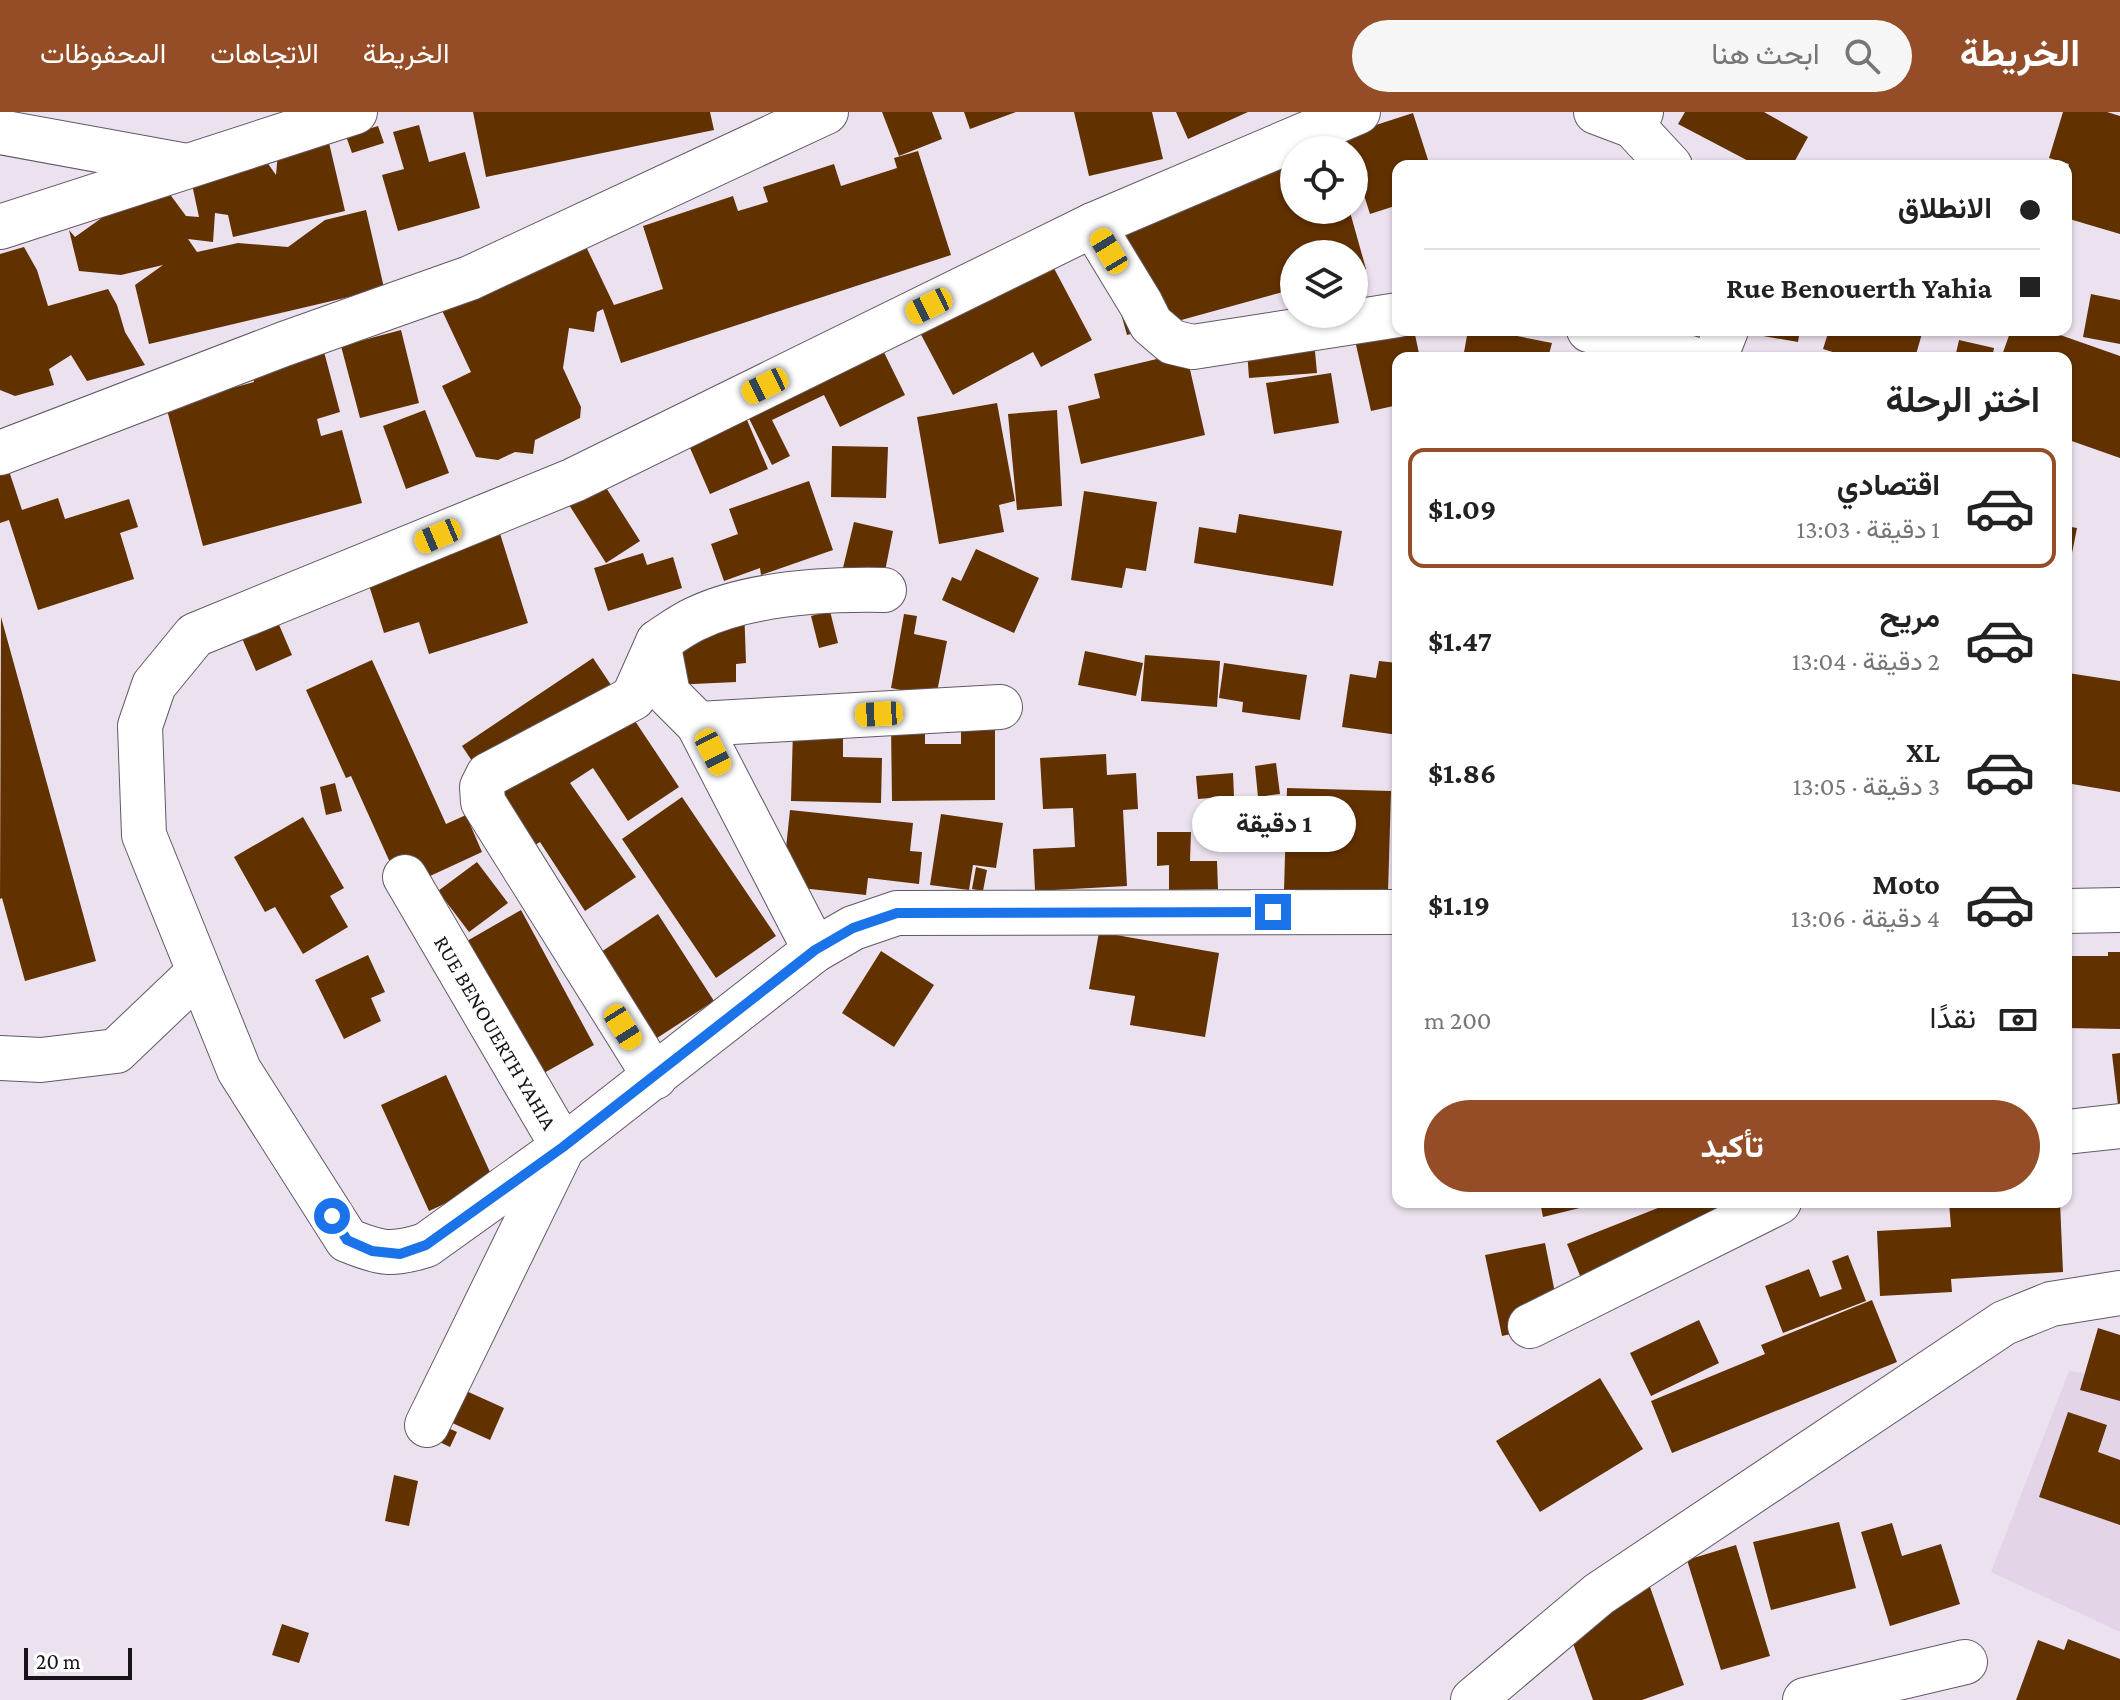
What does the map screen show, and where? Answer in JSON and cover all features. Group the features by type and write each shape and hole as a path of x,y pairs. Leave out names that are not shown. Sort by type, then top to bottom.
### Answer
{"street":[{"path":"0,227 355,112"},
{"path":"0,453 284,344 470,278 826,112"},
{"path":"563,1147 426,1245 400,1254 372,1251 347,1240 239,1070 144,835 140,726 154,685 195,635 574,480 1093,225 1358,112"},
{"path":"1623,117 1664,160"},
{"path":"0,132 187,166"},
{"path":"1093,225 1151,324 1172,342 1193,347 1392,316"},
{"path":"1611,336 1668,352"},
{"path":"655,1077 483,802 482,787 488,775 633,698 658,642 693,619 720,609 765,599 834,589 884,590"},
{"path":"658,642 668,694 698,724 815,950"},
{"path":"698,724 1000,707"},
{"name":"RUE BENOUERTH YAHIA","path":"405,877 563,1147 815,950 853,928 897,913 1392,912"},
{"path":"2072,911 2120,910"},
{"path":"0,1058 41,1060 116,1051 199,972"},
{"path":"2072,1131 2120,1126"},
{"path":"427,1425 563,1147"},
{"path":"1530,1326 1767,1208"},
{"path":"1488,1697 1599,1594 2004,1323 2051,1304 2120,1293"},
{"path":"1805,1700 1965,1662"}],"shaded area":[{"path":"2069,1371 2120,1377 2120,1632 1991,1572"}],"building":[{"path":"473,112 710,112 714,130 486,177"},
{"path":"882,112 932,112 942,139 899,156"},
{"path":"964,112 1016,112 970,129"},
{"path":"1074,112 1152,112 1163,159 1089,176"},
{"path":"1176,112 1248,112 1188,139"},
{"path":"1685,112 1764,112 1808,137 1795,160 1747,160 1678,124"},
{"path":"2063,112 2107,112 2120,116 2120,234 2072,220 2072,160 2049,158"},
{"path":"1413,113 1428,160 1392,160 1392,207 1370,214 1368,136 1345,136"},
{"path":"419,125 429,162 465,152 480,208 398,231 382,175 404,169 393,132"},
{"path":"378,126 384,143 352,153 346,136"},
{"path":"326,130 345,211 233,237 228,215 215,213 213,242 188,239 197,252 238,243 288,247 325,220 366,210 385,292 365,297 353,296 149,344 135,285 163,265 121,275 79,271 69,230 75,237 131,197 166,189 186,216 199,217 190,175 264,158 276,175 279,141"},
{"path":"1280,150 1280,224 1353,224 1358,240 1280,240 1280,293 1127,335 1090,202"},
{"path":"918,151 951,255 621,363 603,309 597,312 594,332 569,328 563,368 581,407 580,418 535,440 533,454 515,452 498,460 476,457 442,386 471,372 438,302 580,234 614,305 663,289 643,226 733,196 738,211 768,202 763,187 834,164 841,186 897,168 894,158"},
{"path":"1039,240 1092,340 1041,367 1033,352 953,395 908,310"},
{"path":"24,247 37,270 48,306 108,289 117,305 125,332 145,365 87,381 71,355 49,369 54,385 15,396 0,390 0,254"},
{"path":"2091,294 2120,300 2120,344 2083,337"},
{"path":"1368,320 1392,328 1392,336 1415,336 1419,352 1392,352 1392,406 1371,411 1352,328 1368,328"},
{"path":"870,324 905,395 840,427 824,395 772,420 790,456 772,465 735,390"},
{"path":"401,330 419,403 360,418 341,346"},
{"path":"1313,330 1317,373 1249,378 1246,336"},
{"path":"1467,336 1517,336 1552,343 1550,352 1464,352"},
{"path":"1763,336 1799,336 1798,342"},
{"path":"1827,336 1921,336 1917,352 1833,352 1823,349"},
{"path":"2009,336 2063,336 2120,356 2120,458 2072,441 2072,352 2003,352"},
{"path":"1959,340 1994,348 1993,352 1956,352"},
{"path":"323,348 340,412 317,419 321,436 342,430 362,503 203,546 166,406 254,382 251,367"},
{"path":"1186,352 1205,435 1081,464 1068,406 1100,398 1094,374"},
{"path":"1331,373 1339,423 1274,434 1266,383"},
{"path":"735,392 768,469 710,494 677,418"},
{"path":"997,403 1015,501 999,505 1004,532 939,544 917,417"},
{"path":"425,410 449,473 406,489 383,426"},
{"path":"1057,410 1062,506 1017,510 1008,414"},
{"path":"0,444 22,510 58,498 65,519 129,499 138,527 120,533 134,579 38,610 9,520 0,523"},
{"path":"832,446 888,447 886,498 831,497"},
{"path":"598,475 640,541 606,563 564,497"},
{"path":"809,481 833,550 761,575 760,568 724,581 711,544 738,534 729,509"},
{"path":"1084,491 1157,502 1146,571 1126,568 1122,588 1071,580"},
{"path":"1239,514 1342,531 1333,586 1194,563 1199,527 1236,533"},
{"path":"854,522 893,531 883,581 842,572"},
{"path":"497,524 528,623 429,654 419,622 384,633 363,566"},
{"path":"2072,527 2077,528 2072,553"},
{"path":"976,549 1039,578 1014,633 942,600 952,577 961,581"},
{"path":"643,553 647,565 673,557 682,588 608,611 594,568"},
{"path":"268,599 292,655 256,671 232,615"},
{"path":"744,606 746,663 736,664 736,682 672,685 669,610"},
{"path":"830,611 838,643 819,648 811,616"},
{"path":"904,614 917,616 914,634 947,641 936,697 891,688"},
{"path":"1,617 96,961 25,981 0,899"},
{"path":"1085,651 1143,663 1136,696 1078,685"},
{"path":"1145,655 1220,661 1217,707 1141,701"},
{"path":"593,658 679,787 628,821 593,768 570,783 636,877 585,911 540,842 530,848 462,746"},
{"path":"372,660 446,824 466,815 482,852 402,889 351,776 346,778 306,690"},
{"path":"1379,661 1392,662 1392,734 1342,727 1350,674 1376,678"},
{"path":"1224,663 1307,675 1300,720 1242,712 1243,702 1219,698"},
{"path":"2072,674 2120,681 2120,792 2072,784"},
{"path":"995,723 995,800 892,801 891,725 925,725 925,744 961,744 961,724"},
{"path":"793,730 843,731 843,757 882,758 881,803 791,801"},
{"path":"1106,754 1107,775 1136,773 1138,809 1123,810 1127,886 1035,891 1033,849 1075,847 1073,808 1043,809 1040,758"},
{"path":"1276,763 1280,794 1258,797 1255,766"},
{"path":"1233,773 1234,796 1198,799 1196,776"},
{"path":"335,783 342,811 326,815 320,787"},
{"path":"1287,788 1391,791 1388,893 1284,890"},
{"path":"682,797 776,936 716,978 622,839"},
{"path":"790,810 913,823 910,851 922,852 919,884 868,878 866,895 782,886"},
{"path":"941,814 1003,823 996,868 973,865 969,890 930,885"},
{"path":"303,817 344,888 330,896 348,927 303,954 275,907 265,912 234,857"},
{"path":"1157,832 1191,832 1190,861 1217,861 1218,889 1169,890 1169,865 1157,866"},
{"path":"477,862 508,903 469,932 438,891"},
{"path":"976,867 987,870 983,891 972,889"},
{"path":"521,910 594,1045 526,1083 467,941"},
{"path":"658,914 714,1001 657,1038 601,952"},
{"path":"1099,932 1219,953 1205,1037 1130,1025 1135,996 1089,989"},
{"path":"881,951 934,985 894,1047 842,1013"},
{"path":"2108,952 2120,952 2120,1029 2072,1028 2072,956 2108,956"},
{"path":"368,955 385,992 371,998 381,1021 344,1039 315,980"},
{"path":"2120,1053 2120,1105 2118,1105 2112,1054"},
{"path":"446,1075 494,1181 429,1211 381,1105"},
{"path":"1541,1208 1580,1208 1543,1217"},
{"path":"1658,1208 1737,1208 1750,1241 1592,1305 1567,1244"},
{"path":"1949,1208 2060,1208 2063,1272 1951,1279 1952,1292 1880,1296 1877,1231 1951,1227"},
{"path":"1545,1243 1561,1323 1502,1336 1485,1255"},
{"path":"1848,1255 1866,1301 1783,1333 1765,1286 1809,1269 1820,1297 1842,1289 1832,1261"},
{"path":"1872,1300 1897,1362 1672,1453 1651,1401 1765,1354 1761,1345"},
{"path":"1699,1320 1719,1363 1651,1396 1630,1353"},
{"path":"2098,1328 2120,1335 2120,1401 2080,1390"},
{"path":"1600,1378 1643,1449 1540,1512 1496,1441"},
{"path":"464,1390 504,1408 490,1440 450,1422"},
{"path":"2068,1412 2107,1425 2098,1452 2120,1460 2120,1525 2039,1497"},
{"path":"437,1423 457,1432 450,1447 431,1438"},
{"path":"394,1475 418,1481 409,1526 385,1521"},
{"path":"1839,1522 1856,1588 1771,1610 1753,1542"},
{"path":"1892,1523 1902,1556 1941,1544 1960,1604 1890,1626 1861,1532"},
{"path":"1736,1545 1770,1656 1721,1670 1687,1560"},
{"path":"1649,1584 1684,1685 1642,1700 1593,1700 1563,1615"},
{"path":"282,1624 309,1633 299,1663 272,1655"},
{"path":"2068,1639 2120,1659 2120,1700 2016,1700 2038,1640 2064,1650"}],"route":[{"path":"332,1216 347,1240 372,1251 400,1254 426,1245 563,1147 815,950 853,928 897,913 1273,912"}]}
